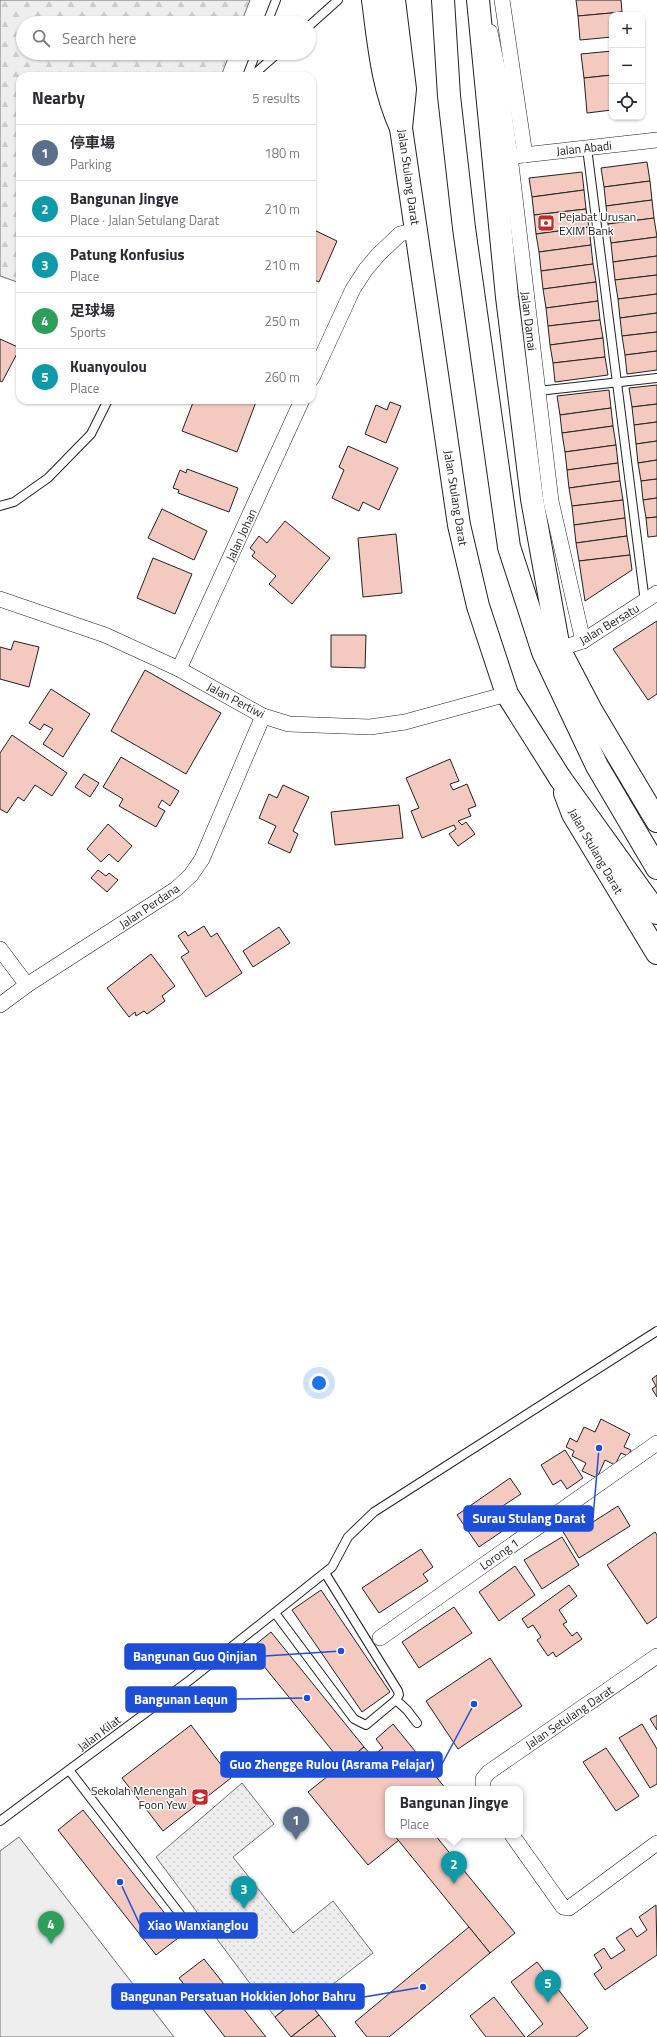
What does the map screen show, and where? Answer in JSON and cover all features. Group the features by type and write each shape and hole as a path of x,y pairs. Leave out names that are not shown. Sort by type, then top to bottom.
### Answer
{"main road":[{"path":"373,0 384,75 390,104 401,128"},
{"name":"Jalan Stulang Darat","path":"394,0 405,89 401,128 459,525 478,606 507,694 560,778 573,814 657,952"},
{"path":"443,0 450,96 464,228 509,548 544,652 597,766 657,868"},
{"path":"450,96 457,0"},
{"path":"478,0 507,297 531,491 559,649 592,712 657,821"},
{"path":"560,778 657,913"}],"street":[{"name":"Jalan Damai","path":"482,0 518,156"},
{"name":"Jalan Damai","path":"502,0 518,156 538,391 551,501 583,641"},
{"name":"Jalan Abadi","path":"518,156 657,140"},
{"path":"316,369 353,289 366,269 400,234 416,230"},
{"name":"Jalan Johan","path":"179,669 300,404"},
{"name":"Jalan Pertiwi","path":"0,598 105,635 179,669 263,716 289,724 370,727 406,722 507,694"},
{"name":"Jalan Bersatu","path":"559,649 583,641 651,598"},
{"name":"Jalan Perdana","path":"0,1006 27,985 176,889 191,875 202,859 263,716"},
{"path":"0,949 27,985"},
{"name":"Lorong 1","path":"380,1638 657,1443"},
{"name":"Jalan Setulang Darat","path":"483,1784 489,1772 657,1656"},
{"path":"514,1838 566,1908 569,1908 657,1843"}],"lane":[{"path":"270,16 276,0"},
{"path":"316,20 338,0"},
{"path":"248,72 253,60"},
{"path":"257,72 270,60"},
{"path":"587,148 616,383 651,598"},
{"path":"538,391 657,378"},
{"path":"0,506 14,502 48,478 91,434 106,404"},
{"name":"Jalan Kilat","path":"0,1821 190,1680 325,1573 332,1567 348,1537 374,1512 657,1331"},
{"path":"275,1613 354,1719 366,1725 396,1700 399,1695 398,1691 325,1573"},
{"path":"396,1700 407,1710 417,1723"},
{"path":"69,1770 183,1918"}],"green space":[{"path":"0,0 250,0 244,16 16,16 16,60 227,60 223,72 16,72 16,282 0,276"},
{"path":"242,1783 274,1824 233,1857 293,1933 333,1901 373,1953 319,1995 311,1986 275,2017 156,1857"},
{"path":"19,1837 174,2037 0,2037 0,1851"}],"building":[{"path":"576,0 621,0 622,12 578,16"},
{"path":"609,13 609,37 580,40 578,16"},
{"path":"609,51 609,75 584,78 581,54"},
{"path":"609,75 609,110 587,113 584,78"},
{"path":"647,162 650,181 604,187 601,168"},
{"path":"582,172 584,190 532,197 529,178"},
{"path":"650,181 652,200 606,206 604,187"},
{"path":"584,190 586,209 534,215 532,197"},
{"path":"652,200 654,218 608,224 606,206"},
{"path":"586,209 589,227 536,234 534,215"},
{"path":"654,218 657,237 611,243 608,224"},
{"path":"589,227 591,245 539,252 536,234"},
{"path":"316,231 337,241 319,282 316,281"},
{"path":"657,237 657,256 613,262 611,243"},
{"path":"591,245 593,264 541,271 539,252"},
{"path":"657,256 657,275 615,280 613,262"},
{"path":"593,264 596,282 543,289 541,271"},
{"path":"657,275 657,294 618,299 615,280"},
{"path":"596,282 598,301 546,308 543,289"},
{"path":"657,294 657,313 620,318 618,299"},
{"path":"598,301 600,320 548,326 546,308"},
{"path":"657,313 657,332 622,336 620,318"},
{"path":"600,320 603,338 550,345 548,326"},
{"path":"657,332 657,351 625,355 622,336"},
{"path":"603,338 605,357 553,363 550,345"},
{"path":"0,339 16,346 16,356 2,382 0,381"},
{"path":"657,351 657,370 627,374 625,355"},
{"path":"605,357 608,375 555,382 553,363"},
{"path":"657,385 657,404 632,407 629,388"},
{"path":"609,390 611,408 560,415 557,396"},
{"path":"390,402 401,406 386,443 365,434 376,405 387,410"},
{"path":"192,404 255,404 237,452 182,431"},
{"path":"657,404 657,422 634,425 632,407"},
{"path":"611,408 613,426 562,433 560,415"},
{"path":"657,422 657,441 636,444 634,425"},
{"path":"613,426 616,445 565,452 562,433"},
{"path":"657,441 657,460 638,463 636,444"},
{"path":"616,445 618,463 567,470 565,452"},
{"path":"348,446 398,468 379,510 363,502 359,511 332,498 344,470 339,467"},
{"path":"657,460 657,479 641,481 638,463"},
{"path":"618,463 620,481 569,488 567,470"},
{"path":"187,469 238,488 229,512 178,493 179,490 173,488 180,470 186,473"},
{"path":"657,479 657,498 643,500 641,481"},
{"path":"620,481 623,500 572,506 569,488"},
{"path":"657,498 657,517 646,518 643,500"},
{"path":"623,500 625,518 574,525 572,506"},
{"path":"162,509 207,531 194,560 148,538"},
{"path":"657,517 657,536 648,537 646,518"},
{"path":"625,518 627,536 576,543 574,525"},
{"path":"285,521 330,558 292,604 269,584 276,576 252,556 255,552 250,548 259,536 267,543"},
{"path":"396,534 402,593 363,597 358,538"},
{"path":"627,536 630,555 579,561 576,543"},
{"path":"630,555 632,570 585,601 579,561"},
{"path":"153,558 192,574 175,614 137,598"},
{"path":"657,621 657,694 648,700 613,649"},
{"path":"331,635 366,635 365,668 331,667"},
{"path":"14,641 39,647 29,687 0,679 0,647 11,650"},
{"path":"145,670 221,713 186,774 111,731"},
{"path":"51,689 90,714 63,757 43,744 53,729 44,724 40,730 29,723"},
{"path":"12,735 67,773 52,796 35,785 24,801 18,797 7,813 0,809 0,753"},
{"path":"121,757 179,791 170,806 162,800 158,807 165,811 156,827 119,806 123,799 103,787"},
{"path":"450,759 459,781 450,784 453,790 467,784 476,806 468,809 471,816 458,821 462,825 466,822 475,834 458,846 449,834 456,829 454,825 422,838 411,811 419,808 406,778"},
{"path":"84,774 99,783 90,797 75,787"},
{"path":"283,785 309,797 293,831 298,834 290,853 268,843 276,826 259,818 269,794 277,798"},
{"path":"399,805 403,838 335,845 331,812"},
{"path":"108,824 132,846 118,862 109,854 101,862 87,849"},
{"path":"98,870 106,876 109,873 118,880 107,892 91,878"},
{"path":"204,926 211,937 217,933 242,973 206,997 181,957 189,952 178,936 185,931 188,936"},
{"path":"279,927 290,943 253,967 243,951"},
{"path":"151,954 175,986 162,996 165,1001 147,1014 144,1011 136,1016 135,1012 129,1017 107,988"},
{"path":"657,1375 657,1397 652,1389 656,1386 652,1379"},
{"path":"601,1419 630,1434 624,1447 631,1450 628,1456 621,1453 615,1465 605,1460 597,1478 582,1471 586,1463 572,1456 574,1451 566,1447 570,1438 577,1442 584,1427 595,1432"},
{"path":"565,1450 583,1478 567,1489 561,1480 553,1485 541,1465"},
{"path":"510,1478 521,1494 492,1513 504,1530 479,1547 457,1515"},
{"path":"618,1506 630,1526 579,1558 562,1530 577,1521 582,1529"},
{"path":"655,1532 657,1535 657,1617 647,1624 607,1565"},
{"path":"562,1537 579,1565 542,1589 524,1560"},
{"path":"421,1549 433,1567 423,1574 428,1581 379,1613 362,1588"},
{"path":"515,1566 535,1595 499,1621 479,1592"},
{"path":"569,1585 577,1596 559,1610 567,1622 563,1624 572,1636 577,1632 582,1639 556,1657 553,1652 548,1656 537,1640 541,1637 533,1625 528,1628 522,1619"},
{"path":"321,1590 390,1692 362,1712 292,1610"},
{"path":"454,1607 472,1633 419,1668 402,1642"},
{"path":"271,1632 364,1747 343,1764 250,1649"},
{"path":"490,1658 522,1706 458,1749 426,1701"},
{"path":"657,1715 657,1730 650,1719"},
{"path":"393,1724 444,1786 385,1786 385,1838 397,1838 399,1840 368,1865 308,1792 364,1747 372,1756 383,1748 376,1739"},
{"path":"642,1724 657,1749 657,1784 650,1788 619,1738"},
{"path":"191,1725 231,1778 163,1831 122,1778"},
{"path":"606,1748 639,1796 616,1811 583,1762"},
{"path":"83,1810 182,1935 156,1955 58,1830"},
{"path":"396,1838 437,1838 515,1933 490,1953"},
{"path":"656,1905 657,1955 605,1990 594,1974 602,1968 594,1955 604,1948 611,1959 625,1950 616,1938 631,1928 637,1937 647,1930 639,1917"},
{"path":"469,1927 490,1953 389,2037 367,2037 355,2022"},
{"path":"204,1959 266,2037 225,2037 179,1978"},
{"path":"537,1962 588,2028 576,2037 527,2037 543,2024 511,1982"},
{"path":"303,1995 319,2015 291,2037 275,2017"},
{"path":"494,1997 525,2037 486,2037 470,2016"},
{"path":"319,2015 336,2037 291,2037"}],"place":[{"name":"Pejabat Urusan EXIM Bank","path":"546,223"},
{"name":"Surau Stulang Darat","path":"599,1448"},
{"name":"Bangunan Guo Qinjian","path":"341,1651"},
{"name":"Bangunan Lequn","path":"307,1698"},
{"name":"Guo Zhengge Rulou (Asrama Pelajar)","path":"474,1704"},
{"name":"Sekolah Menengah Foon Yew","path":"200,1797"},
{"name":"停車場","path":"296,1840"},
{"name":"Xiao Wanxianglou","path":"120,1882"},
{"name":"Bangunan Jingye","path":"454,1884"},
{"name":"Patung Konfusius","path":"244,1909"},
{"name":"足球場","path":"51,1944"},
{"name":"Bangunan Persatuan Hokkien Johor Bahru","path":"423,1987"},
{"name":"Kuanyoulou","path":"548,2003"}]}
